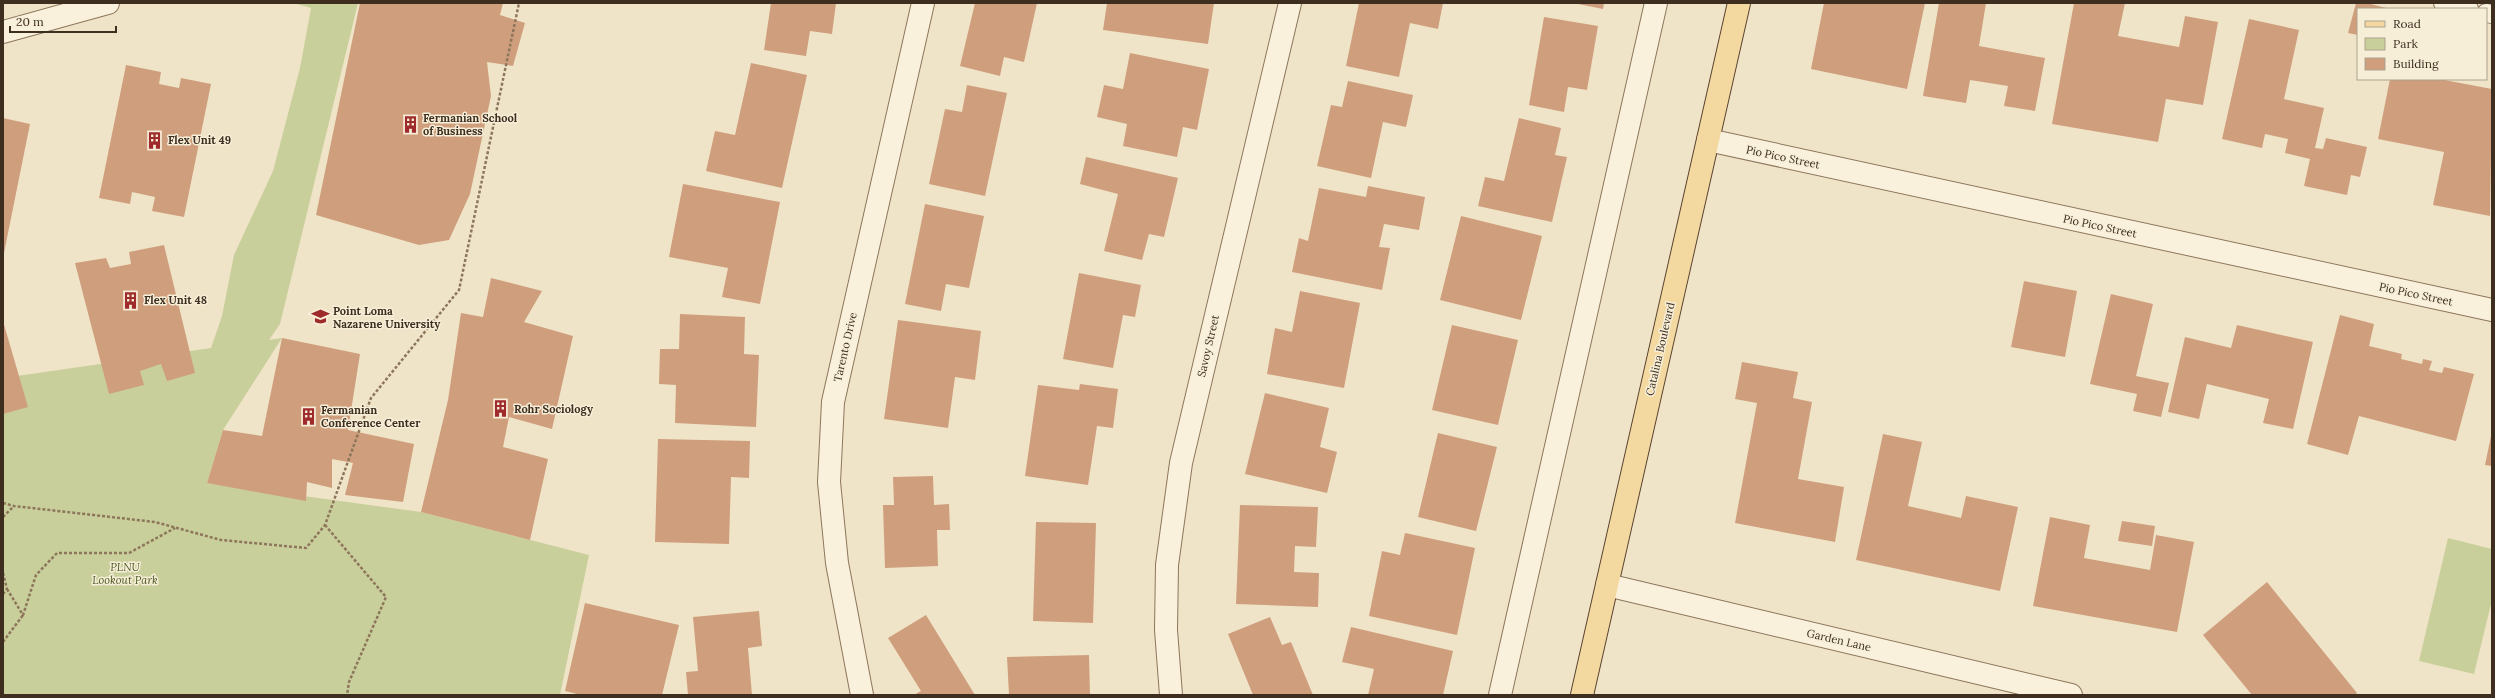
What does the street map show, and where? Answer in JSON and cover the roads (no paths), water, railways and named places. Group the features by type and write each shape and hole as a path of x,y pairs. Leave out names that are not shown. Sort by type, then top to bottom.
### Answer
{"main road":[{"name":"Catalina Boulevard","path":"1582,695 1739,3"}],"street":[{"path":"3,32 108,3"},
{"name":"Tarento Drive","path":"862,695 837,563 829,482 833,402 923,3"},
{"name":"Savoy Street","path":"1171,695 1166,630 1167,565 1180,463 1290,3"},
{"path":"1500,695 1656,3"},
{"name":"Pio Pico Street","path":"1708,140 2492,310"},
{"name":"Garden Lane","path":"1607,585 2071,695"}],"lane":[{"path":"2443,3 2465,8"}],"place":[{"name":"Fermanian School of Business","path":"410,124"},
{"name":"Flex Unit 49","path":"155,140"},
{"name":"Flex Unit 48","path":"131,300"},
{"name":"Point Loma Nazarene University","path":"320,317"},
{"name":"Rohr Sociology","path":"501,409"},
{"name":"Fermanian Conference Center","path":"308,416"}],"park label":[{"name":"PLNU Lookout Park","path":"125,573"}]}
